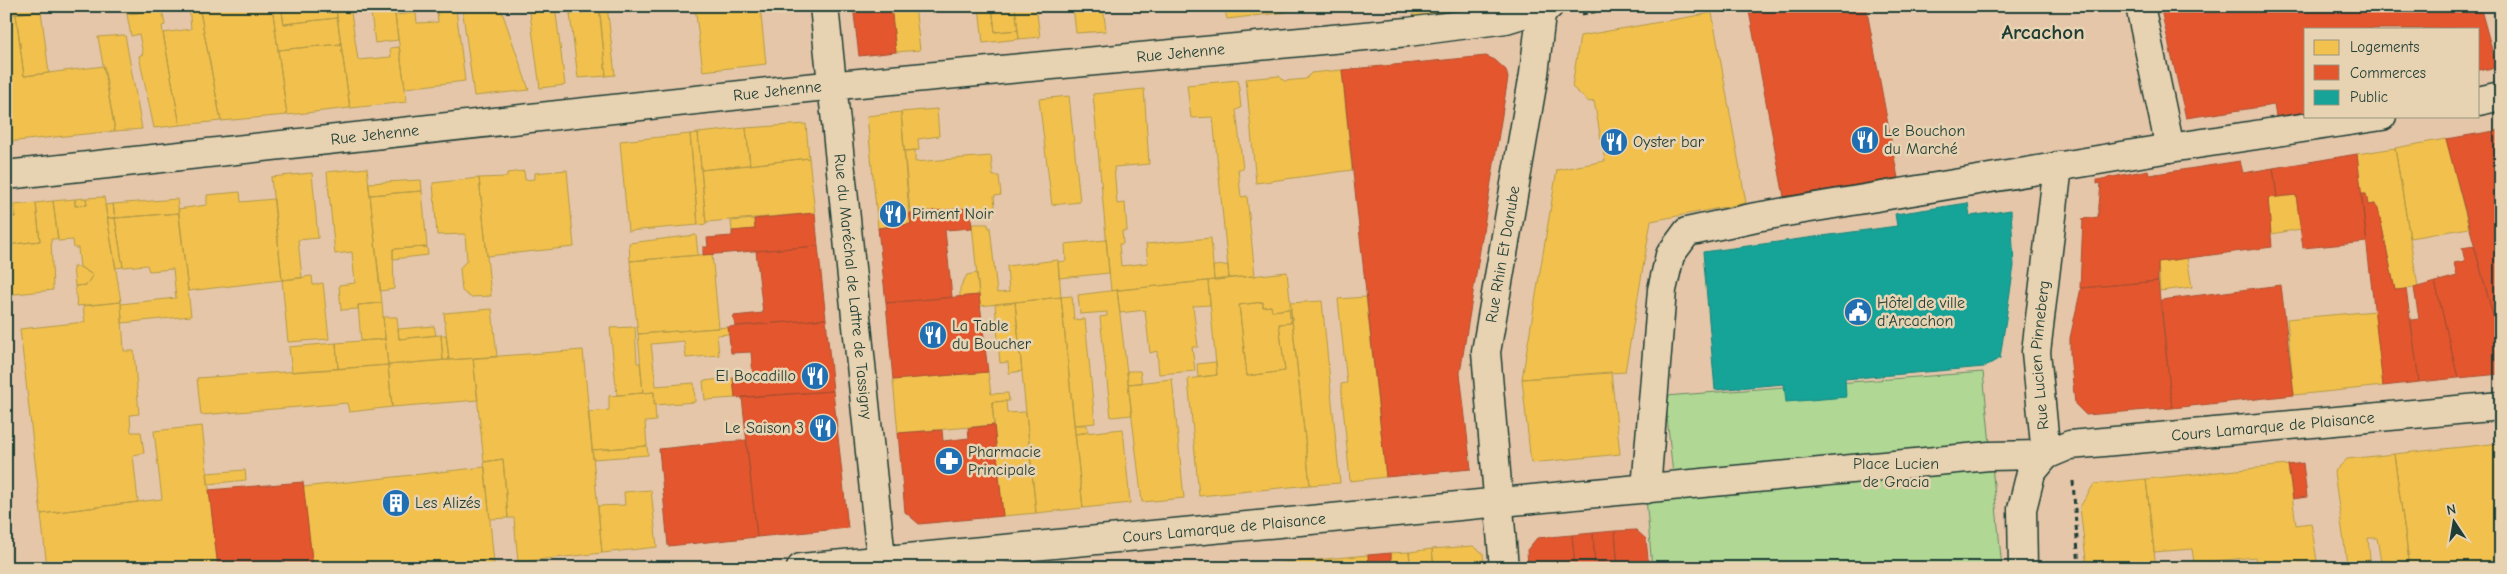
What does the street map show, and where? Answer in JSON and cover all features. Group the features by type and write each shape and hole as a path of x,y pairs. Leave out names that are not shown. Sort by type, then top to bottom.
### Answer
{"street":[{"name":"Rue du Maréchal de Lattre de Tassigny","path":"824,6 882,564"},
{"path":"2140,6 2170,148"},
{"name":"Rue Jehenne","path":"6,175 833,86 1408,32 1506,19 1544,7"},
{"name":"Rue Rhin Et Danube","path":"1504,568 1486,352 1544,7"},
{"path":"2480,100 2501,96"},
{"path":"2058,450 1646,488 1662,290 1670,255 1687,232 1756,217 2058,166 2369,118"},
{"name":"Rue Lucien Pinneberg","path":"2058,166 2036,352 2058,450"},
{"name":"Cours Lamarque de Plaisance","path":"2058,450 2501,406"},
{"path":"2024,568 2022,509 2031,473 2058,450"},
{"name":"Cours Lamarque de Plaisance","path":"801,568 882,564 1646,488"}],"path":[{"path":"1581,14 1626,6"},
{"name":"Rue Lucien Pinneberg","path":"2058,450 2079,568"}],"green space":[{"name":"Place Lucien de Gracia","path":"1983,372 2002,568 1813,568 1813,564 1767,568 1652,568 1646,497 1675,495 1665,396"}],"building: Logements":[{"path":"6,6 33,6 34,11 6,16"},
{"path":"125,6 155,6 156,10 127,14"},
{"path":"189,6 199,6 221,121 180,125 163,33 191,29"},
{"path":"199,6 272,6 287,115 221,121"},
{"path":"272,6 285,6 286,11 282,12 284,24 337,18 341,44 278,50"},
{"path":"336,6 337,18 284,24 282,12"},
{"path":"350,6 358,60 391,57 390,48 399,47 407,102 350,108 336,8"},
{"path":"370,6 394,6 398,40 375,43"},
{"path":"462,6 500,6 529,90 474,96"},
{"path":"529,6 555,6 565,85 540,88"},
{"path":"569,6 599,6 600,11 570,14"},
{"path":"599,6 607,6 615,75 606,76"},
{"path":"695,6 760,6 766,64 703,71"},
{"path":"891,6 915,6 920,50 896,52"},
{"path":"979,6 992,6 995,32 1018,30 1019,39 983,43"},
{"path":"992,6 1015,6 1018,30 995,32"},
{"path":"1015,6 1036,6 1040,37 1019,39"},
{"path":"1073,6 1103,6 1106,31 1076,33"},
{"path":"1172,6 1216,6 1173,11"},
{"path":"1224,6 1287,6 1287,12 1227,19"},
{"path":"1306,6 1342,6 1307,10"},
{"path":"1412,6 1506,6 1414,21"},
{"path":"456,9 465,81 405,88 395,15 416,13 417,23 438,22 437,11"},
{"path":"162,10 165,25 162,26 163,33 180,125 154,128 139,56 143,54 139,34 131,36 127,14"},
{"path":"41,11 49,73 24,76 16,14"},
{"path":"600,11 606,76 578,78 570,14"},
{"path":"1712,13 1746,203 1651,221 1625,372 1522,379 1557,170 1605,161 1594,101 1589,102 1572,87 1580,36"},
{"path":"16,14 24,76 104,66 115,131 6,142 6,16"},
{"path":"125,35 142,129 115,131 98,37"},
{"path":"341,44 350,108 287,115 278,50"},
{"path":"1342,70 1352,170 1256,183 1246,79 1279,76 1284,81 1306,79 1311,73"},
{"path":"1238,80 1241,108 1236,110 1243,169 1238,169 1241,197 1247,196 1255,276 1229,278 1213,117 1191,118 1187,85"},
{"path":"1144,89 1149,164 1114,167 1117,204 1125,203 1127,231 1122,231 1123,244 1119,244 1121,266 1148,263 1146,244 1211,238 1214,280 1111,291 1093,94"},
{"path":"1069,96 1080,202 1052,205 1039,99"},
{"path":"937,109 939,136 918,139 919,150 904,151 901,112"},
{"path":"901,112 911,224 878,228 867,116"},
{"path":"806,124 809,158 750,165 746,128"},
{"path":"746,128 750,165 701,170 698,133"},
{"path":"698,133 706,224 698,225 690,134"},
{"path":"690,134 698,225 628,231 620,141"},
{"path":"2446,139 2469,228 2410,238 2395,148"},
{"path":"2395,148 2418,287 2395,290 2378,208 2375,204 2368,205 2366,194 2361,194 2357,154"},
{"path":"915,150 915,162 991,156 993,176 999,176 1001,195 994,196 995,208 909,213 904,151"},
{"path":"809,158 815,213 706,222 701,170"},
{"path":"367,168 382,303 358,305 358,309 341,310 339,285 355,283 352,252 335,254 327,172"},
{"path":"567,170 574,247 487,256 479,178 507,177 507,173 524,171 525,180 535,179 535,173"},
{"path":"312,173 318,238 298,240 302,278 282,280 271,177"},
{"path":"479,178 491,296 470,297 462,291 460,268 467,260 465,234 437,235 433,183"},
{"path":"421,180 422,191 370,195 368,183"},
{"path":"422,191 427,247 393,249 394,289 380,291 370,195"},
{"path":"240,192 241,202 274,199 282,280 188,291 178,209 207,205 207,195"},
{"path":"2296,195 2301,229 2271,234 2268,198"},
{"path":"104,197 121,302 77,306 75,286 86,285 93,275 80,267 78,248 74,248 73,240 58,241 53,201 75,199 75,206 87,205 86,198"},
{"path":"86,198 87,205 75,206 75,199"},
{"path":"177,199 179,213 115,218 113,204"},
{"path":"53,201 58,239 51,239 53,290 6,295 6,245 40,241 36,203"},
{"path":"36,203 40,241 6,245 6,218 15,217 14,205"},
{"path":"113,204 115,218 107,218 105,205"},
{"path":"14,205 15,217 6,218 6,206"},
{"path":"179,213 191,316 122,323 121,304 176,298 173,269 149,271 147,265 123,267 115,218"},
{"path":"107,218 115,218 123,267 116,268"},
{"path":"754,219 755,229 732,231 731,221"},
{"path":"972,224 988,224 988,227 990,227 997,293 1009,292 1007,266 1058,260 1061,297 980,306"},
{"path":"696,235 698,255 630,261 629,243"},
{"path":"1106,240 1109,273 1059,278 1058,262 1066,261 1065,244"},
{"path":"427,247 428,255 393,259 393,249"},
{"path":"712,254 719,328 638,334 630,261"},
{"path":"2187,258 2192,287 2160,291 2158,262"},
{"path":"1228,265 1229,278 1214,280 1213,266"},
{"path":"73,267 80,267 93,275 86,285 75,286"},
{"path":"1287,272 1310,485 1199,496 1188,379 1217,375 1208,281","holes":["1263,302 1263,307 1271,306 1272,311 1289,309 1291,323 1279,324 1285,371 1247,376 1239,305"]},
{"path":"977,273 979,295 960,297 960,288 967,275"},
{"path":"312,276 313,285 323,283 329,339 288,342 282,280"},
{"path":"1208,281 1210,305 1193,306 1198,347 1192,347 1195,371 1159,374 1157,351 1150,353 1145,310 1120,313 1117,290"},
{"path":"1117,290 1132,415 1111,417 1100,317 1107,316 1107,312 1080,314 1078,295"},
{"path":"1072,296 1074,320 1085,319 1095,423 1074,425 1061,297"},
{"path":"1061,297 1083,508 1036,513 1015,302"},
{"path":"1366,297 1386,477 1350,481 1341,384 1347,383 1338,299"},
{"path":"1322,301 1340,483 1310,485 1290,303"},
{"path":"121,302 124,351 134,351 139,414 130,415 131,432 141,432 144,453 133,455 138,502 41,514 20,329 85,322 83,306"},
{"path":"1015,302 1022,371 1009,373 1008,362 1000,363 995,304"},
{"path":"1263,302 1263,307 1271,306 1272,311 1289,309 1291,323 1279,324 1285,371 1247,376 1239,305"},
{"path":"382,303 385,339 361,341 358,305"},
{"path":"492,309 497,357 449,360 444,313"},
{"path":"2375,311 2383,386 2294,395 2287,319"},
{"path":"383,317 397,317 399,339 441,335 443,360 388,365"},
{"path":"434,326 436,335 399,339 398,329"},
{"path":"635,327 637,363 640,363 643,393 617,395 610,328"},
{"path":"728,327 729,334 717,335 719,355 686,358 684,341 651,344 656,386 694,383 695,402 654,405 654,392 643,393 638,334"},
{"path":"441,335 446,335 449,360 443,360"},
{"path":"385,339 388,365 338,369 336,343"},
{"path":"336,343 338,369 292,372 289,347"},
{"path":"583,350 602,553 518,562 514,518 508,518 503,459 484,462 473,358"},
{"path":"473,358 478,400 392,407 388,365"},
{"path":"1216,362 1217,375 1198,377 1197,364"},
{"path":"388,365 392,407 349,412 347,403 201,415 197,378"},
{"path":"1127,371 1140,371 1142,383 1128,384"},
{"path":"988,372 991,394 1008,393 1009,401 992,402 994,425 898,433 893,380"},
{"path":"1611,372 1620,454 1531,463 1522,379"},
{"path":"733,378 735,398 705,400 703,381"},
{"path":"1172,379 1184,498 1142,502 1128,384"},
{"path":"654,392 656,421 645,422 647,446 592,450 588,412 609,410 609,396"},
{"path":"1006,401 1007,413 1026,412 1036,513 1003,516 992,402"},
{"path":"1074,425 1087,425 1088,432 1075,434"},
{"path":"202,426 218,568 47,568 41,514 162,499 154,431"},
{"path":"1123,429 1130,503 1083,508 1075,434"},
{"path":"2501,443 2501,568 2410,568 2394,454"},
{"path":"647,446 648,455 593,459 592,450"},
{"path":"2394,454 2410,568 2382,568 2377,538 2368,538 2370,560 2347,563 2334,472 2347,459"},
{"path":"503,459 508,518 490,519 484,462"},
{"path":"2288,465 2296,525 2311,523 2317,561 2298,563 2298,566 2257,568 2255,557 2194,563 2192,549 2154,552 2146,479"},
{"name":"Les Alizés","path":"485,467 494,564 457,568 423,568 422,564 405,568 313,568 303,487"},
{"path":"245,470 246,480 208,484 207,473"},
{"path":"2146,479 2156,568 2087,568 2080,507 2094,484"},
{"path":"651,490 657,547 602,553 598,506 625,505 624,492"},
{"path":"1473,546 1483,553 1484,568 1434,568 1432,549"},
{"path":"1432,549 1434,568 1411,568 1409,552"},
{"path":"1409,552 1411,568 1391,568 1391,553"},
{"path":"1368,555 1369,568 1262,568 1262,565"}],"building: Commerces":[{"path":"853,6 891,6 896,52 859,56"},
{"path":"1748,6 1866,6 1898,178 1784,197"},
{"path":"2160,6 2480,6 2497,68 2480,70 2480,28 2304,28 2304,112 2276,117 2274,105 2186,118"},
{"path":"1486,56 1495,60 1506,70 1508,78 1460,373 1471,469 1386,477 1342,70"},
{"path":"2501,130 2501,345 2446,139"},
{"path":"2357,154 2367,242 2303,248 2296,195 2277,197 2273,168"},
{"path":"2240,161 2243,173 2273,168 2277,197 2268,198 2272,247 2158,262 2158,281 2080,288 2083,219 2098,217 2101,183 2097,184 2097,180 2148,170 2149,175"},
{"path":"2361,194 2366,194 2368,205 2375,204 2378,208 2395,290 2406,289 2419,382 2383,386"},
{"path":"970,208 972,228 945,230 952,297 886,303 878,228 911,224 909,213"},
{"path":"815,213 818,246 703,255 703,247 708,247 707,238 732,236 732,231 755,229 754,219"},
{"path":"818,246 826,319 735,326 733,316 763,313 756,251"},
{"path":"2474,246 2501,345 2501,374 2458,378 2435,282 2457,276 2454,263 2465,261 2462,248"},
{"path":"2158,281 2172,408 2086,415 2075,404 2070,354 2070,338 2081,288"},
{"path":"2435,282 2458,378 2419,382 2411,320 2419,319 2414,288"},
{"path":"2281,285 2294,395 2172,408 2161,300"},
{"path":"979,295 988,372 893,380 886,303"},
{"path":"826,319 833,391 735,398 733,378 753,376 751,352 731,353 728,327"},
{"path":"833,391 848,528 757,537 742,397"},
{"name":"Pharmacie Principale","path":"994,425 1003,516 919,524 905,512 898,433 942,430 943,441 969,438 968,428"},
{"path":"746,440 757,537 668,546 659,449"},
{"path":"2303,463 2307,497 2293,499 2288,465"},
{"path":"303,482 313,568 218,568 209,490"},
{"path":"1636,530 1646,539 1649,568 1618,568 1615,531"},
{"path":"1615,531 1618,568 1595,568 1593,533"},
{"path":"1593,533 1595,568 1575,568 1572,535"},
{"path":"1572,535 1575,568 1528,568 1527,550 1537,538"},
{"path":"1391,553 1391,568 1369,568 1368,555"}],"building: Public":[{"name":"Hôtel de ville d'Arcachon","path":"1968,203 1970,216 2011,210 2014,266 2000,358 1984,367 1845,379 1846,397 1786,402 1784,384 1715,390 1703,252 1897,226 1895,214"}],"place":[{"name":"Le Bouchon du Marché","path":"1865,140"},
{"name":"Oyster bar","path":"1614,142"},
{"name":"Piment Noir","path":"893,214"},
{"name":"Hôtel de ville d'Arcachon","path":"1858,312"},
{"name":"La Table du Boucher","path":"933,335"},
{"name":"El Bocadillo","path":"815,376"},
{"name":"Le Saison 3","path":"823,428"},
{"name":"Pharmacie Principale","path":"949,461"},
{"name":"Les Alizés","path":"396,503"}],"district":[{"name":"Arcachon","path":"2043,32"}]}
